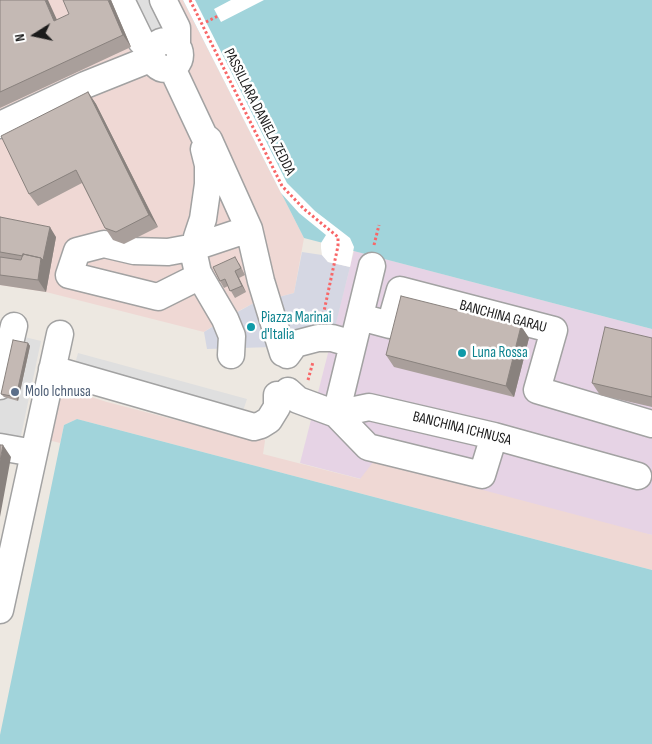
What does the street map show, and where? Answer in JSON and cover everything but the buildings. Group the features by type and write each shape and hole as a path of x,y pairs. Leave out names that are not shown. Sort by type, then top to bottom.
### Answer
{"lane":[{"path":"121,0 141,40 164,56 204,136 209,140 249,230 261,281 285,354 295,344 318,338 332,338 353,344"},
{"path":"163,0 177,28 164,56"},
{"path":"0,125 85,85 145,61 164,56"},
{"path":"204,136 203,143 208,165 208,184 203,219 194,255 200,276 225,318 232,336 231,355"},
{"path":"200,276 158,297 69,275 77,251 104,244 134,251 168,252 249,230"},
{"path":"336,414 373,257"},
{"name":"BANCHINA GARAU","path":"360,317 390,325 400,290 554,330 537,390 652,424"},
{"path":"0,386 14,326"},
{"path":"0,610 5,558 34,453 59,339"},
{"path":"52,369 254,427 269,420 277,407 282,393 336,414 368,447 482,475 494,436"},
{"name":"BANCHINA ICHNUSA","path":"336,414 369,407 494,436 638,476"},
{"path":"0,447 34,453"}],"path":[{"name":"PASSILLARA DANIELA ZEDDA","path":"190,0 282,186 304,209 338,237 338,246"},
{"path":"206,22 218,16"},
{"path":"373,257 379,225"}],"shaded area":[{"path":"0,0 183,0 304,238 294,293 252,304 225,318 204,332 46,292 0,285"},
{"path":"127,0 159,0 171,24 147,37"},
{"path":"354,251 652,329 652,535 361,479 300,463"},
{"path":"302,252 322,255 328,262 350,267 334,331 273,347 207,349 204,332 252,304 294,293"},
{"name":"Molo Ichnusa","path":"0,331 41,341 19,445 0,451"},
{"name":"Molo Ichnusa","path":"78,353 247,399 241,417 73,371"},
{"path":"65,389 107,402 245,438 253,432 263,434 265,441 263,454 360,479 374,461 652,535 652,570 77,419 64,425 60,443 48,440 59,391"}],"water":[{"path":"183,0 652,0 652,329 304,238"},
{"path":"77,419 652,570 652,744 0,744 0,735 64,425"}],"pier":[{"path":"183,0 195,0 287,183 315,211 350,238 354,247 350,267 328,262 322,255 321,248 321,243 326,235 299,213 281,193"},
{"path":"231,0 264,0 221,22 214,9"}],"place":[{"name":"Piazza Marinai d'Italia","path":"251,327"},
{"name":"Luna Rossa","path":"462,353"},
{"name":"Molo Ichnusa","path":"15,392"}]}
